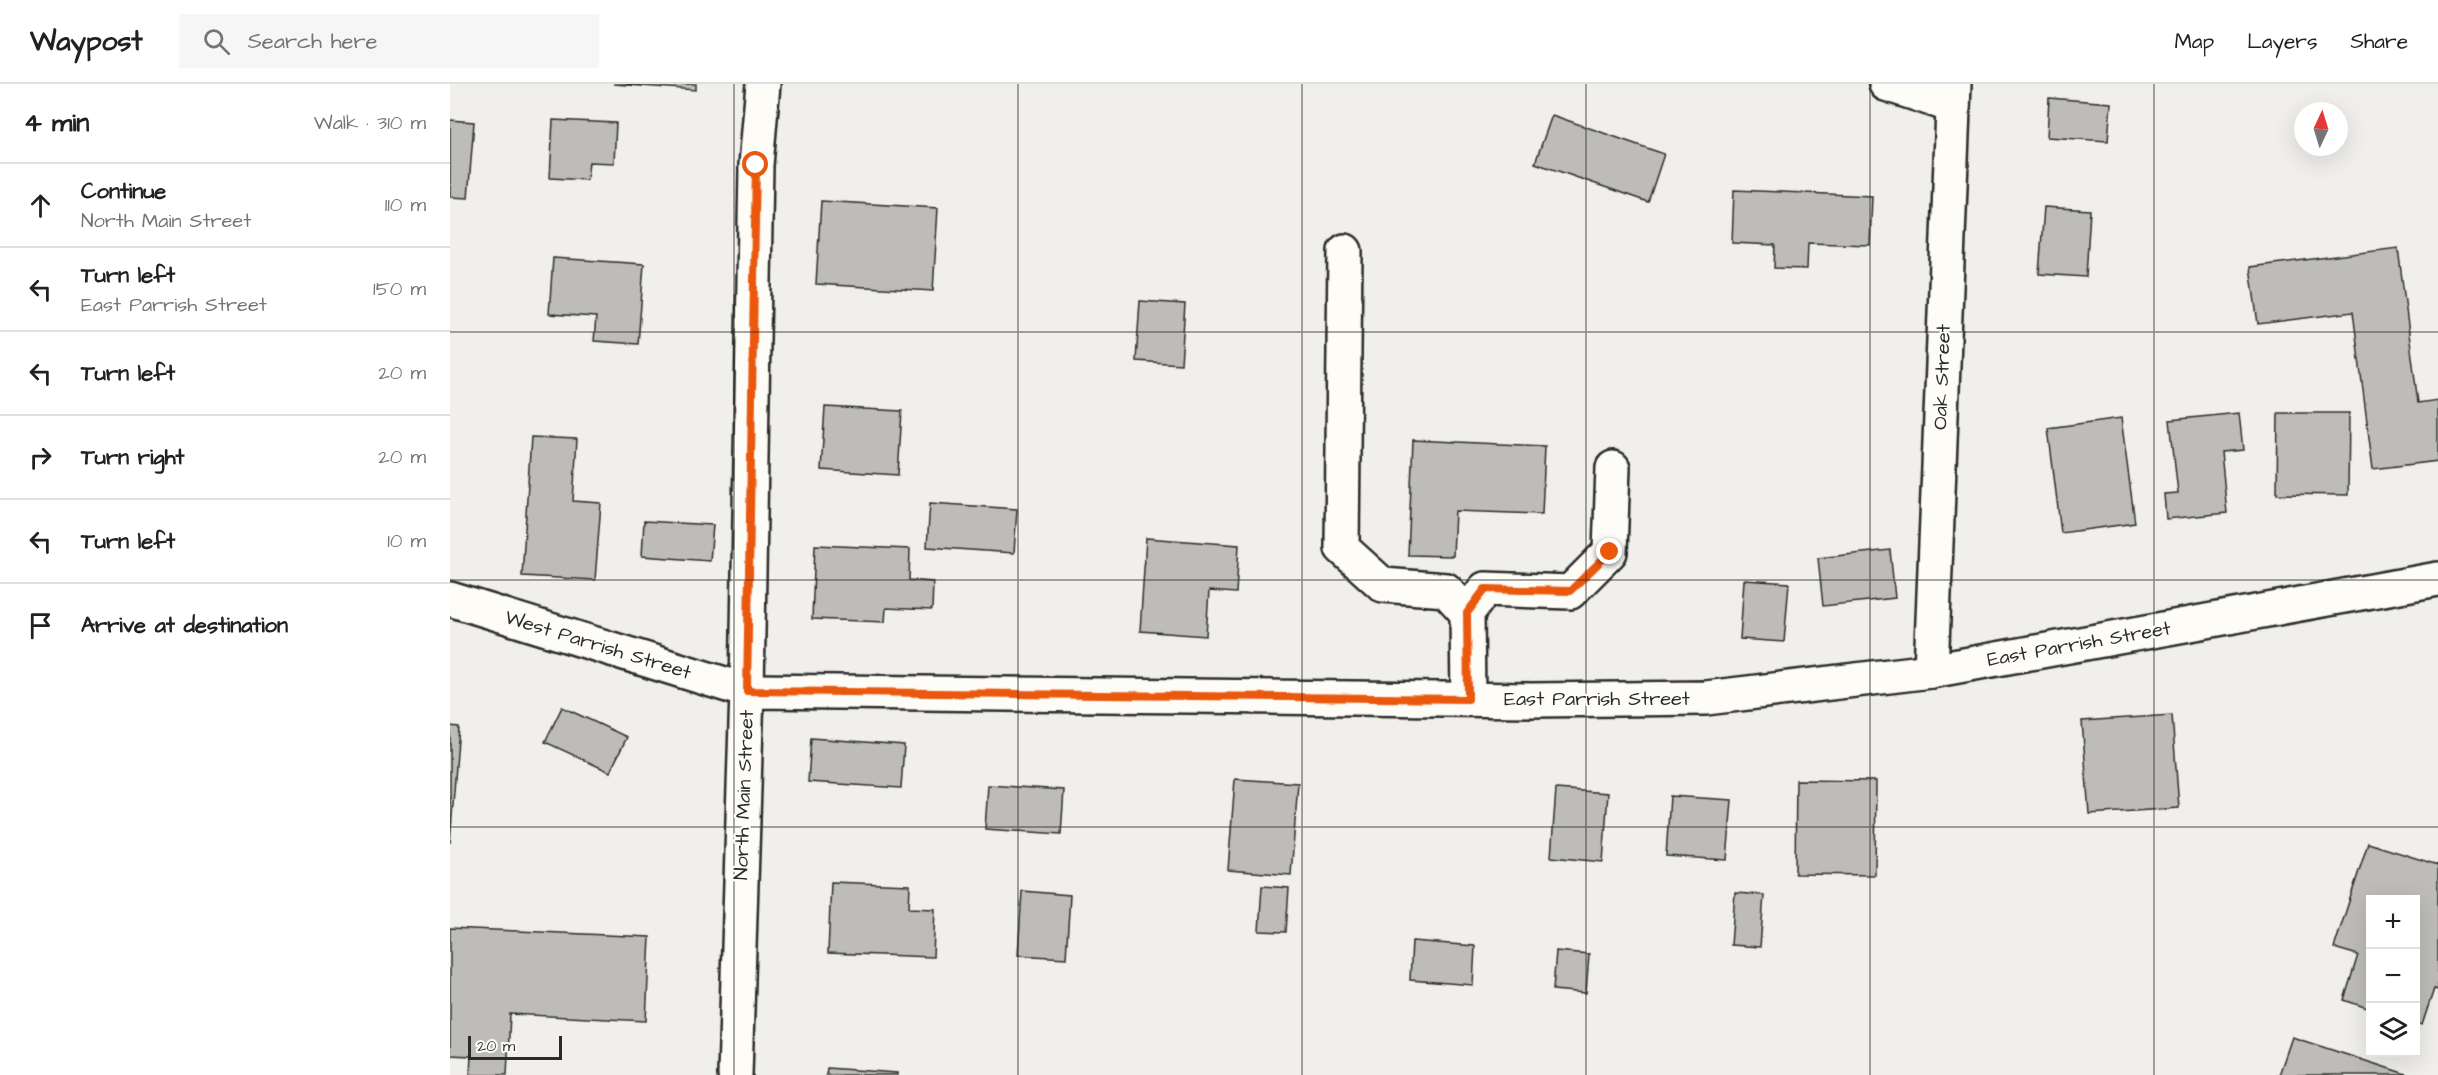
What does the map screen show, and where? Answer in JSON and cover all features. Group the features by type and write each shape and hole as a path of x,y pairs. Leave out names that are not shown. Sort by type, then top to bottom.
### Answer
{"main road":[{"name":"North Main Street","path":"735,1075 747,691 756,165 763,84"},
{"path":"1886,84 1953,95"},
{"name":"Oak Street","path":"1930,671 1953,95"},
{"path":"1344,251 1342,548 1383,585 1446,590 1467,613"},
{"path":"1468,699 1467,613 1485,589 1570,591 1610,552 1613,468"},
{"name":"East Parrish Street","path":"747,691 1468,699 1706,698 1930,671 2438,579"},
{"name":"West Parrish Street","path":"450,599 747,691"}],"building":[{"path":"613,84 696,84 696,90"},
{"path":"2049,98 2111,103 2108,141 2047,137"},
{"path":"1552,115 1664,154 1648,202 1535,163"},
{"path":"450,120 474,122 468,198 450,197"},
{"path":"553,120 616,123 614,163 589,162 587,180 550,178"},
{"path":"1734,190 1872,196 1870,245 1808,243 1807,269 1774,268 1775,245 1732,243"},
{"path":"821,201 938,208 933,291 816,284"},
{"path":"2044,207 2090,210 2086,277 2039,274"},
{"path":"2398,248 2418,403 2438,400 2438,461 2373,469 2353,312 2258,324 2250,267"},
{"path":"553,258 644,264 638,344 594,341 596,317 549,314"},
{"path":"1140,301 1185,304 1181,364 1136,361"},
{"path":"825,407 902,411 898,475 821,470"},
{"path":"2239,413 2243,450 2221,452 2227,513 2166,519 2164,494 2178,493 2170,420"},
{"path":"2278,413 2349,413 2348,495 2277,494"},
{"path":"2121,418 2135,523 2061,533 2048,428"},
{"path":"531,437 577,439 573,501 601,503 595,580 522,576"},
{"path":"1413,440 1545,446 1542,514 1455,511 1453,556 1408,555"},
{"path":"930,503 1017,509 1014,553 927,547"},
{"path":"644,521 713,525 710,561 642,556"},
{"path":"1146,538 1239,545 1236,593 1209,591 1206,636 1140,631"},
{"path":"815,545 910,549 909,580 933,582 932,610 886,608 885,622 812,619"},
{"path":"1890,550 1895,598 1823,606 1818,558"},
{"path":"1744,580 1789,583 1784,642 1740,639"},
{"path":"562,707 627,737 610,772 545,742"},
{"path":"2172,715 2179,808 2089,814 2082,721"},
{"path":"450,726 459,727 450,843"},
{"path":"811,738 904,745 901,788 808,782"},
{"path":"1235,779 1298,783 1291,875 1228,870"},
{"path":"1796,780 1876,781 1875,875 1795,874"},
{"path":"988,785 1064,790 1061,834 985,829"},
{"path":"1556,789 1608,793 1603,862 1551,857"},
{"path":"1670,796 1732,800 1727,860 1666,856"},
{"path":"2368,843 2438,865 2438,990 2434,989 2422,1025 2420,1024 2420,895 2366,895 2366,1008 2344,1000 2358,955 2334,948"},
{"path":"831,882 910,885 909,908 935,909 933,957 828,953"},
{"path":"1262,886 1289,888 1286,932 1259,931"},
{"path":"1022,891 1070,895 1066,958 1018,955"},
{"path":"1735,893 1764,895 1760,947 1731,945"},
{"path":"450,928 650,937 646,1021 510,1014 507,1075 470,1075 471,1056 450,1055"},
{"path":"1412,941 1475,946 1473,985 1410,980"},
{"path":"1556,951 1589,954 1586,993 1553,990"},
{"path":"2292,1037 2409,1075 2279,1075"},
{"path":"827,1068 897,1073 897,1075 826,1075"}],"route":[{"path":"756,165 747,691 1468,699 1467,613 1485,589 1570,591 1610,552"}]}
